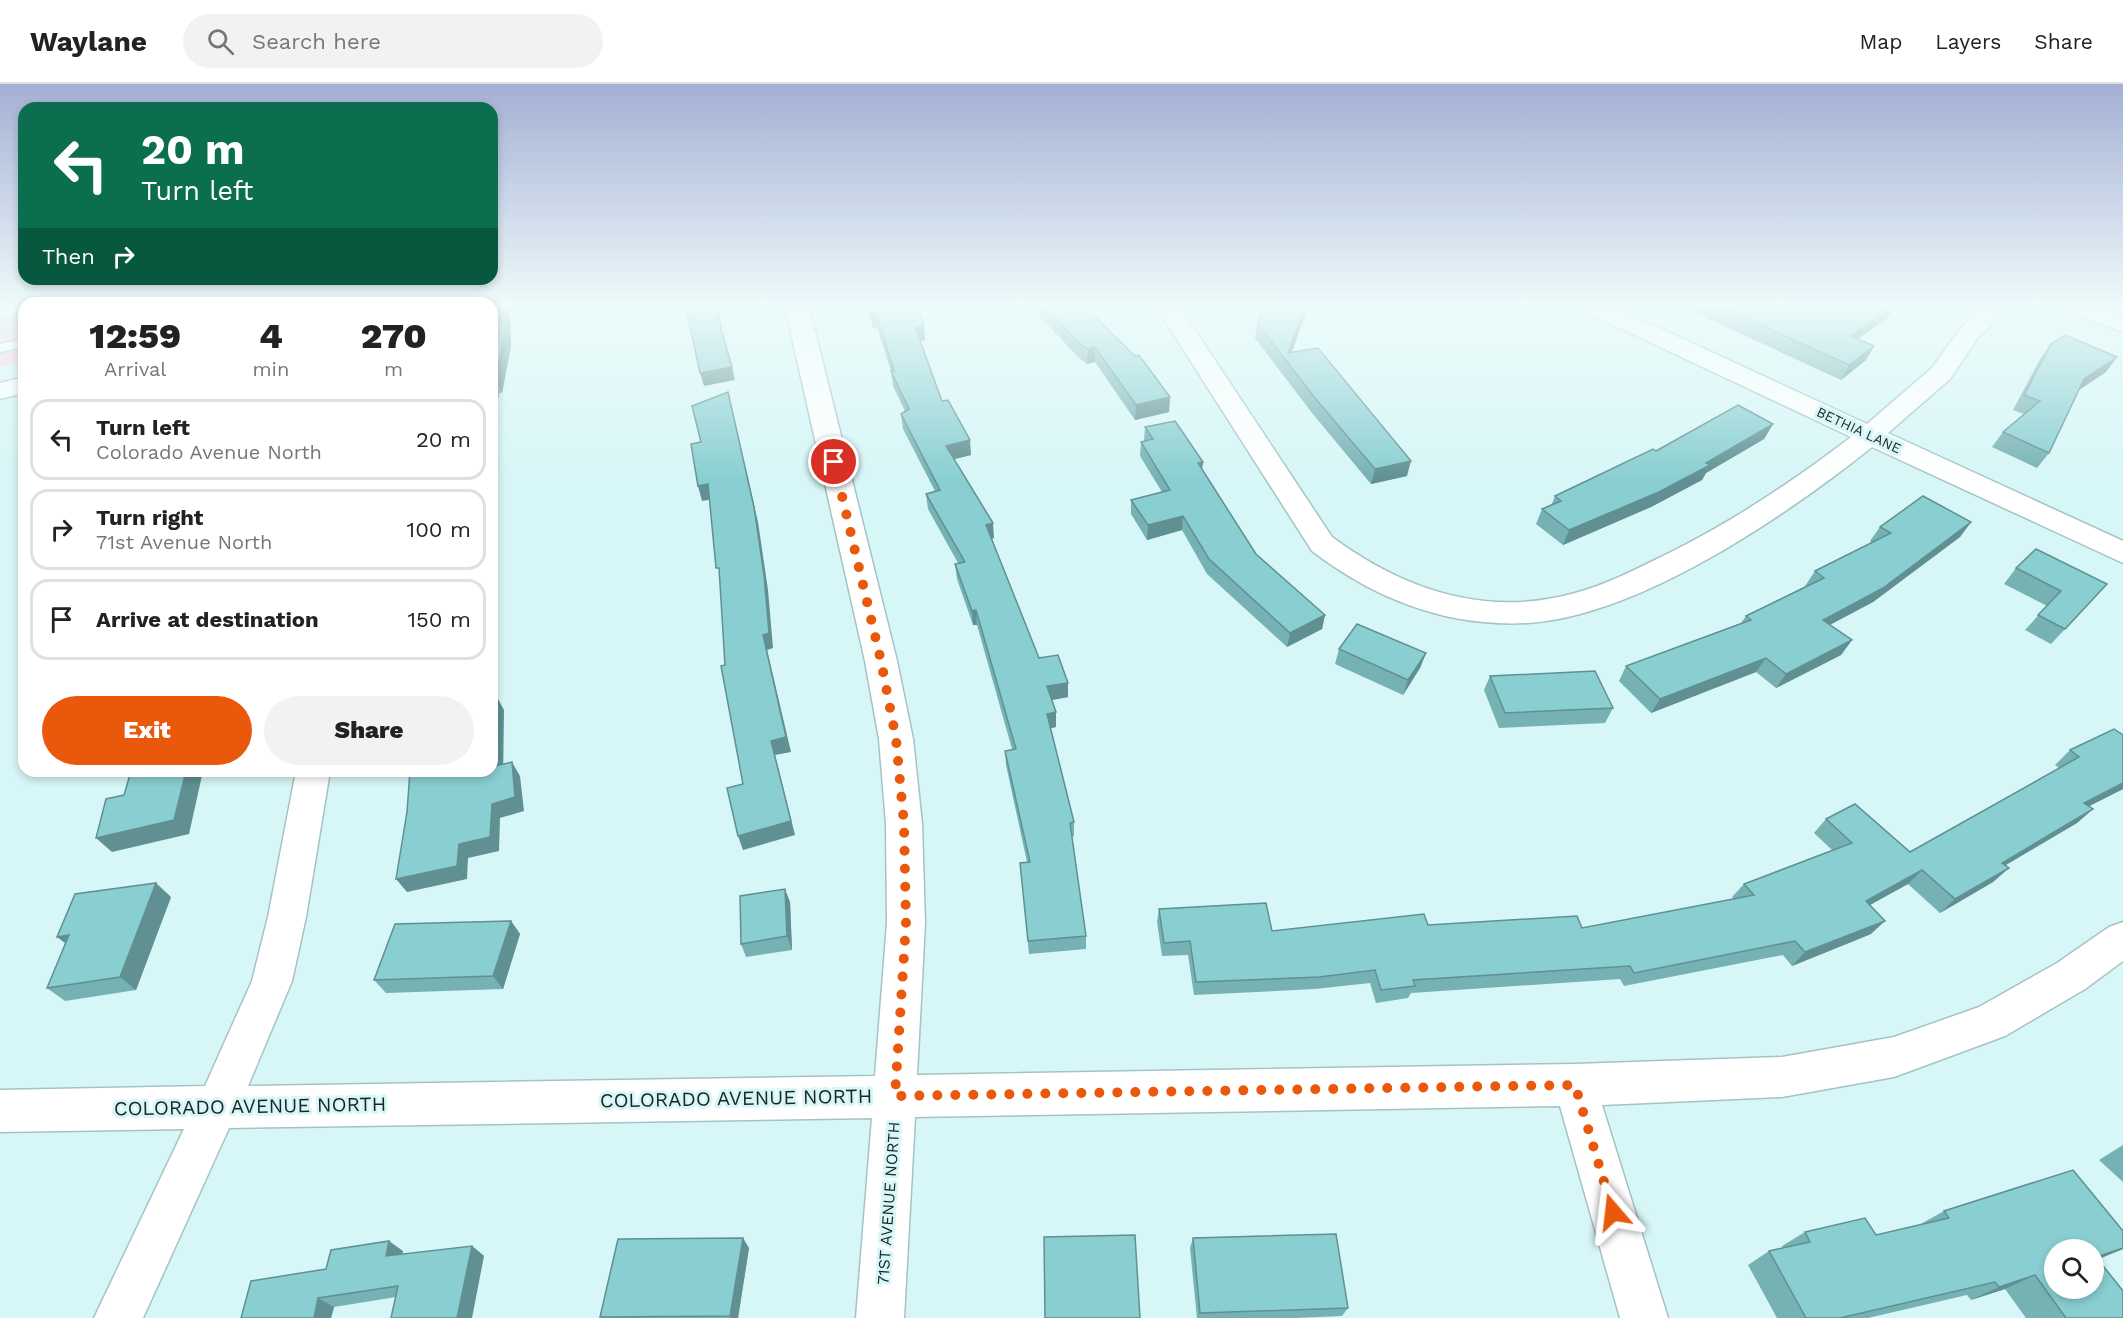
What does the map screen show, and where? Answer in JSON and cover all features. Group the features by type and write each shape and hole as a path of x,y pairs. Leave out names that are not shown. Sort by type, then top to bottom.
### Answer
{"street":[{"name":"71ST AVENUE NORTH","path":"811,365 881,661 896,739 904,824 906,923 880,1318"},
{"path":"1205,365 1302,516 1323,544 1354,569 1394,589 1441,603 1485,612 1528,612 1568,606 1605,596 1704,550 1785,501 1869,435 1944,371 1948,365"},
{"name":"BETHIA LANE","path":"1718,365 2123,553"},
{"path":"0,391 18,386"},
{"path":"118,1318 217,1107 272,981 287,917 312,777"},
{"name":"COLORADO AVENUE NORTH","path":"0,1111 1575,1085 1782,1077 1894,1057 1991,1022 2071,976 2123,939"},
{"path":"1575,1085 1644,1318"}],"building":[{"path":"698,365 731,365 732,367 700,373"},
{"path":"892,365 929,365 942,401 948,400 970,440 946,446 993,523 986,525 1039,658 1058,655 1068,683 1047,686 1056,712 1047,714 1074,822 1070,823 1086,936 1028,941 1020,863 1030,862 1005,751 1016,749 976,610 972,611 955,564 965,562 926,494 940,490 901,414 909,409 891,371 894,371"},
{"path":"1107,365 1146,365 1170,397 1136,405"},
{"path":"1289,365 1332,365 1411,461 1375,469"},
{"path":"2040,365 2106,365 2084,379 2049,453 2003,432 2040,401 2024,395"},
{"path":"728,392 754,507 764,575 769,633 763,635 786,737 771,741 791,821 738,836 727,788 743,784 721,666 725,665 719,568 716,568 708,484 698,486 691,444 701,442 692,406"},
{"path":"1738,405 1773,424 1706,463 1710,465 1659,492 1569,530 1542,509 1561,501 1555,496 1653,449 1656,451"},
{"path":"1175,421 1203,462 1198,463 1256,554 1325,615 1290,633 1209,559 1183,516 1148,525 1131,500 1170,490 1141,442 1153,439 1145,427"},
{"path":"1923,496 1971,522 1883,588 1823,620 1852,640 1786,674 1766,658 1660,699 1626,666 1751,620 1746,616 1824,578 1815,571 1891,533 1880,527"},
{"path":"2036,549 2107,584 2065,629 2038,615 2061,591 2016,568"},
{"path":"1357,624 1426,653 1408,680 1339,649"},
{"path":"1595,671 1613,708 1505,713 1490,676"},
{"path":"2114,729 2123,735 2123,783 2084,803 2093,809 2002,863 2009,868 1955,899 1922,870 1866,901 1885,921 1805,952 1795,941 1634,973 1630,966 1413,980 1415,986 1381,990 1375,970 1319,977 1196,982 1190,941 1164,943 1159,909 1266,903 1272,931 1424,914 1428,925 1577,916 1582,928 1754,895 1744,884 1852,843 1826,819 1855,804 1910,852 2079,757 2070,750"},
{"path":"512,762 515,797 492,804 490,837 459,844 457,866 396,879 407,812 410,777 498,777 498,765"},
{"path":"129,777 185,777 174,820 96,838 106,799 124,795"},
{"path":"156,883 120,977 47,988 69,935 57,937 75,894"},
{"path":"785,889 787,936 741,944 740,896"},
{"path":"511,921 493,976 374,980 395,924"},
{"path":"2073,1170 2123,1231 2123,1248 2104,1254 2104,1239 2044,1239 2044,1287 2035,1275 1999,1287 1995,1282 1840,1318 1806,1318 1769,1251 1810,1242 1805,1232 1865,1218 1876,1235 1949,1218 1944,1211"},
{"path":"1336,1234 1348,1308 1200,1313 1193,1238"},
{"path":"1135,1235 1140,1318 1045,1318 1044,1237"},
{"path":"743,1238 730,1316 600,1317 618,1239"},
{"path":"389,1241 386,1256 472,1246 457,1318 391,1318 398,1286 318,1298 314,1318 241,1318 251,1281 326,1269 331,1250"},
{"path":"2104,1267 2123,1291 2123,1318 2066,1318 2052,1299 2104,1299"}],"route":[{"path":"834,462 881,661 896,739 904,824 906,923 895,1096 1575,1085 1613,1212"}]}
